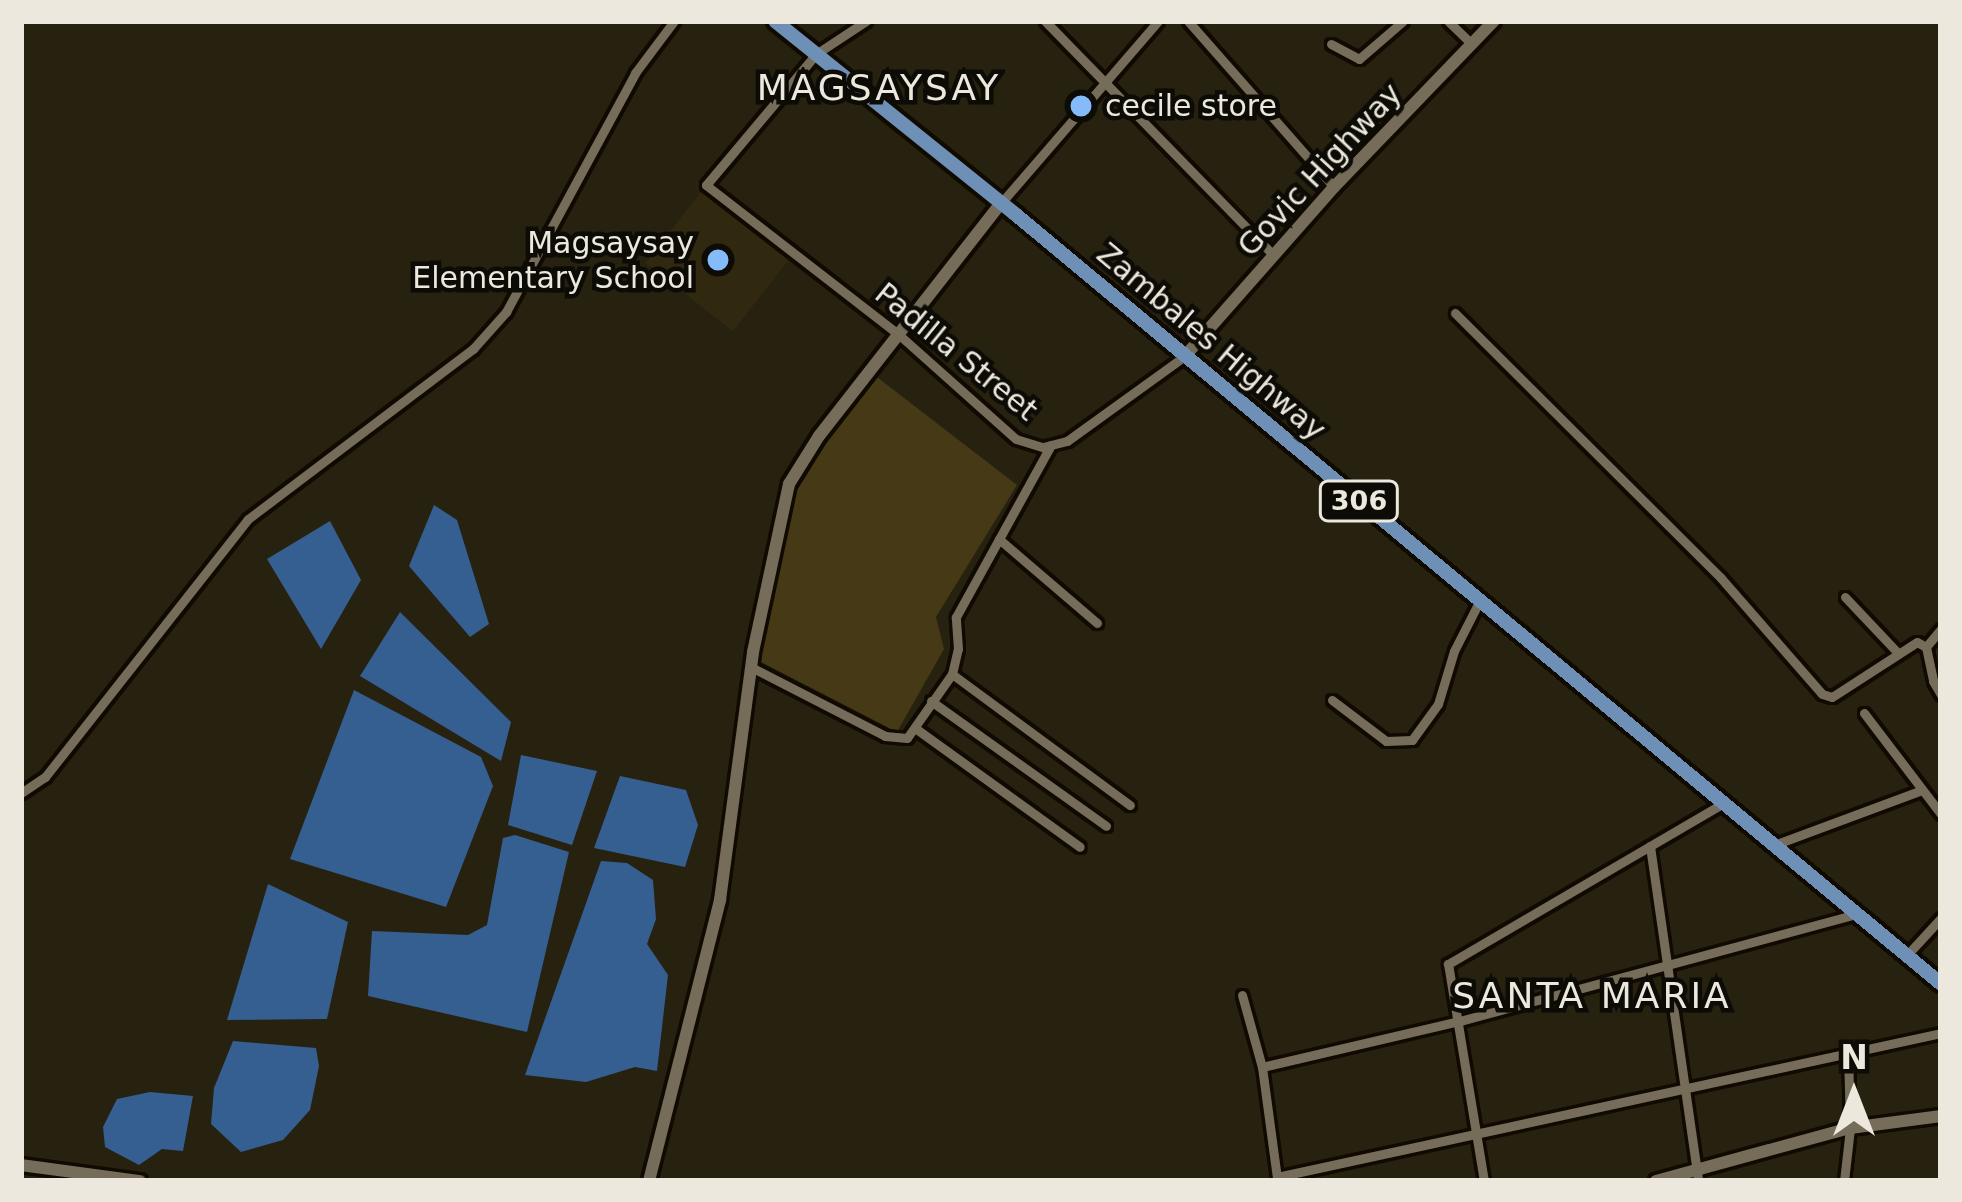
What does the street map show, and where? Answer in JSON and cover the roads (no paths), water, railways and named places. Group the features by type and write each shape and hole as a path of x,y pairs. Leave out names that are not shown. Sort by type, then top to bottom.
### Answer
{"main road":[{"name":"Zambales Highway","path":"775,21 1001,202 1941,984"}],"street":[{"path":"21,793 45,777 248,519 473,349 506,312 634,73 674,21"},
{"path":"816,54 866,21"},
{"path":"1045,21 1273,255"},
{"path":"649,1181 720,900 751,667 789,484 897,333 1001,202 1158,21"},
{"path":"1188,21 1334,187"},
{"path":"1331,44 1359,59 1403,21"},
{"path":"1448,21 1472,44"},
{"name":"Govic Highway","path":"1186,356 1334,187 1494,21"},
{"name":"Padilla Street","path":"816,54 706,185 897,333 1016,440 1051,445 1067,441 1186,356"},
{"path":"1455,313 1720,578 1822,694 1832,697 1917,642 1926,647 1941,694"},
{"path":"751,667 897,741 915,728 952,674 958,649 956,616 1051,445"},
{"path":"999,539 1097,623"},
{"path":"1845,597 1897,652"},
{"path":"1332,700 1386,741 1412,740 1438,704 1454,651 1480,600"},
{"path":"1926,647 1941,629"},
{"path":"952,674 1130,805"},
{"path":"931,701 1106,826"},
{"path":"1864,713 1941,814"},
{"path":"915,728 1080,847"},
{"path":"1774,845 1922,790"},
{"path":"1484,1181 1448,964 1724,803"},
{"path":"1650,846 1697,1175"},
{"path":"1262,1067 1460,1021 1857,914"},
{"path":"1907,955 1941,918"},
{"path":"1242,995 1262,1067 1277,1179 1941,1033"},
{"path":"1844,1181 1850,1128 1848,1054"},
{"path":"1656,1181 1697,1175 1850,1128 1941,1116"},
{"path":"21,1165 140,1181"}],"water":[{"path":"434,505 457,520 489,624 470,637 409,566"},
{"path":"330,521 361,580 321,649 267,559"},
{"path":"400,612 511,722 501,761 360,676"},
{"path":"354,690 481,757 493,786 446,907 290,859"},
{"path":"521,755 597,771 572,845 508,825"},
{"path":"620,776 686,790 698,825 685,867 594,848"},
{"path":"515,835 569,852 527,1032 368,996 372,931 468,935 487,925 503,838"},
{"path":"601,861 627,863 653,880 656,919 647,944 668,975 657,1071 635,1067 586,1082 525,1075"},
{"path":"268,884 348,922 327,1019 227,1020"},
{"path":"233,1041 316,1048 319,1066 310,1110 283,1140 241,1152 211,1124 214,1088"},
{"path":"150,1092 193,1096 183,1151 162,1149 139,1165 105,1147 103,1127 117,1099"}],"place":[{"name":"cecile store","path":"1081,106"},
{"name":"Magsaysay Elementary School","path":"718,260"}],"district":[{"name":"MAGSAYSAY","path":"879,88"},
{"name":"SANTA MARIA","path":"1592,996"}]}
